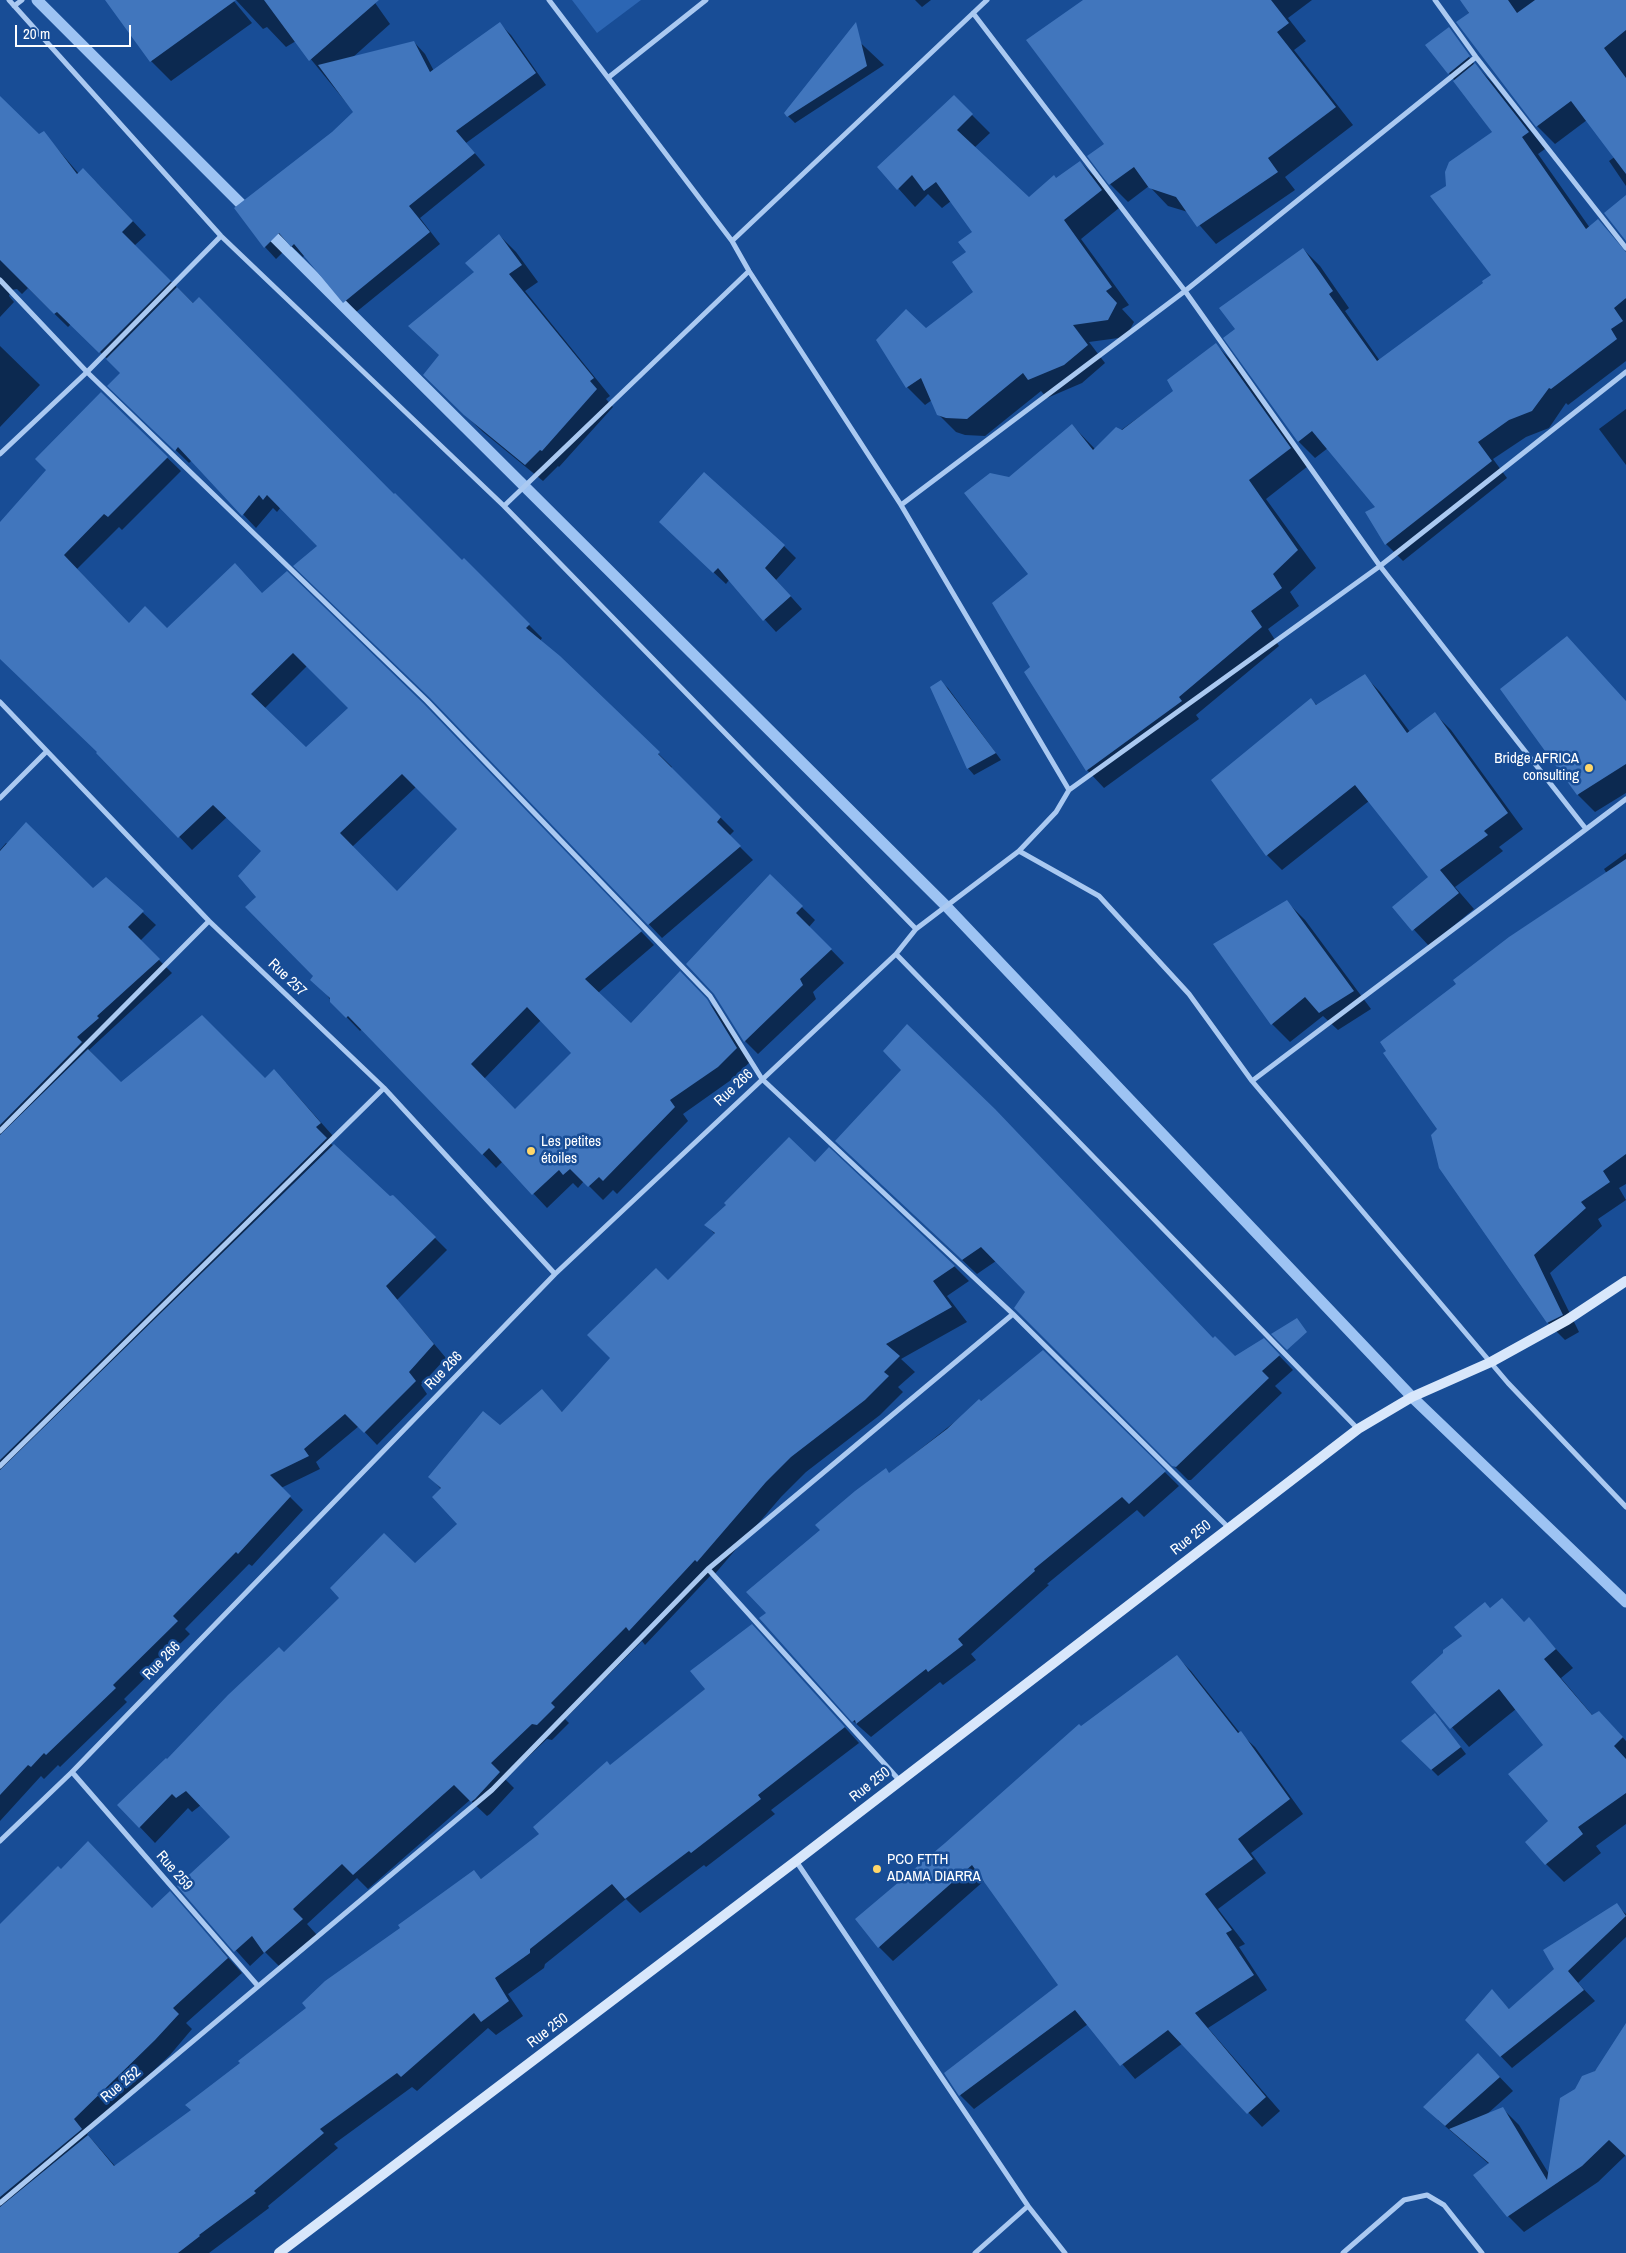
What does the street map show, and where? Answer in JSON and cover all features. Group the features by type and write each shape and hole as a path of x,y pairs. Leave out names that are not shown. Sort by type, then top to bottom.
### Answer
{"street":[{"path":"9,0 221,236 504,506 916,929"},
{"path":"14,6 22,0"},
{"path":"549,0 732,241 749,271 901,504 1069,790 1380,566 1626,372"},
{"path":"609,77 706,0"},
{"path":"732,241 987,0"},
{"path":"1435,0 1476,57 1626,248"},
{"path":"973,13 1186,291 1380,566 1586,829"},
{"path":"901,504 1186,291 1476,57"},
{"path":"0,454 87,372 221,236"},
{"path":"504,506 749,271"},
{"path":"0,280 87,372 427,702 710,996 762,1079 1013,1314 1229,1528"},
{"name":"Rue 257","path":"0,702 210,921 384,1088 555,1274"},
{"path":"0,798 46,752"},
{"name":"Rue 266","path":"0,1841 72,1772 555,1274 896,954 916,929 1019,851 1056,812 1069,790"},
{"path":"1252,1082 1626,799"},
{"path":"1019,851 1099,896 1189,994 1252,1082 1491,1362 1626,1507"},
{"path":"0,1131 210,921"},
{"path":"896,954 1358,1429"},
{"path":"0,1466 384,1088"},
{"name":"Rue 250","path":"279,2253 796,1861 1358,1429 1412,1397 1491,1362 1567,1320 1626,1281"},
{"name":"Rue 252","path":"0,2203 492,1790 708,1570 1013,1314"},
{"path":"708,1570 900,1781"},
{"name":"Rue 259","path":"72,1772 258,1986"},
{"path":"796,1861 1028,2206 1066,2253"},
{"path":"1343,2253 1404,2200 1427,2195 1444,2204 1482,2253"},
{"path":"975,2253 1028,2206"}],"shaded area":[{"path":"572,0 641,0 597,33"}],"building":[{"path":"105,0 236,0 150,62"},
{"path":"264,0 379,0 309,61"},
{"path":"1083,0 1271,0 1289,23 1277,32 1336,107 1268,158 1278,172 1197,227 1176,197 1149,188 1134,167 1109,185 1087,156 1104,144 1026,40"},
{"path":"1460,0 1508,0 1517,13 1535,0 1626,0 1626,30 1604,48 1626,78 1626,174 1571,101 1536,127 1456,22 1469,13"},
{"path":"500,22 536,73 456,131 475,153 409,206 430,232 343,303 294,244 291,247 279,233 264,248 234,208 332,132 353,112 318,65 414,41 430,72"},
{"path":"856,22 867,66 787,117 784,113"},
{"path":"1449,27 1470,56 1448,74 1425,45"},
{"path":"1475,63 1529,132 1522,137 1586,229 1598,219 1626,252 1626,298 1614,308 1623,321 1611,329 1617,339 1551,389 1549,388 1532,411 1509,420 1478,442 1492,461 1385,545 1365,512 1375,507 1312,431 1298,442 1223,338 1235,329 1219,308 1303,248 1333,291 1329,294 1377,361 1483,283 1482,281 1491,275 1430,196 1446,186 1445,172 1449,162 1492,132 1453,81"},
{"path":"954,95 973,114 957,130 1029,197 1054,175 1056,178 1080,161 1102,190 1064,220 1112,287 1106,291 1117,303 1108,320 1073,325 1088,345 1064,365 1028,380 1023,373 967,419 946,418 937,415 921,378 906,388 876,340 906,309 926,328 973,292 952,262 966,252 958,242 972,232 936,182 924,191 912,175 897,190 877,167"},
{"path":"0,96 39,134 44,131 77,174 83,168 133,221 122,232 171,281 99,353 57,312 54,314 0,260"},
{"path":"1626,195 1626,241 1604,213"},
{"path":"499,234 522,265 509,274 594,378 590,381 597,389 542,451 540,450 525,465 464,415 423,375 439,355 408,326 474,272 465,263"},
{"path":"177,287 193,303 199,297 394,494 462,560 464,558 530,624 526,628 560,656 660,752 658,754 721,817 717,822 741,846 648,925 430,698 293,566 317,546 267,495 263,500 259,495 242,516 178,447 175,451 107,386 120,373 106,359"},
{"path":"1216,343 1291,448 1249,480 1298,550 1273,574 1282,588 1251,611 1262,627 1179,697 1182,701 1086,771 1024,672 1030,667 992,603 1028,574 964,493 990,473 1009,477 1072,424 1093,450 1116,427 1122,430 1173,391 1167,380"},
{"path":"101,392 168,457 108,517 104,514 64,555 129,623 145,606 167,628 235,563 262,593 287,571 424,704 642,931 585,979 631,1023 680,971 707,999 737,1048 718,1067 670,1100 675,1107 603,1181 599,1177 588,1187 570,1169 563,1175 559,1170 532,1195 489,1148 482,1155 348,1016 346,1018 330,1002 330,998 310,980 313,976 245,907 256,897 238,876 261,851 213,805 178,838 97,752 0,659 0,522 46,470 35,459","holes":["293,653 348,708 306,747 251,694","402,774 457,829 397,891 340,833","527,1007 571,1053 515,1109 471,1064"]},
{"path":"704,472 785,545 765,568 791,596 763,621 718,568 713,573 659,522"},
{"path":"1567,636 1626,701 1626,764 1577,795 1500,689"},
{"path":"1365,674 1407,733 1435,712 1508,813 1484,831 1488,835 1440,870 1459,893 1412,931 1392,907 1428,877 1355,785 1266,856 1211,780 1311,698 1316,705"},
{"path":"941,680 996,753 967,769 930,687"},
{"path":"26,822 93,888 106,877 144,911 128,927 160,959 97,1016 99,1018 77,1037 82,1042 0,1125 0,851"},
{"path":"1626,859 1626,1154 1603,1171 1610,1182 1581,1202 1586,1208 1534,1255 1563,1315 1547,1323 1439,1168 1431,1135 1437,1129 1383,1053 1386,1051 1380,1042 1456,984 1453,980 1509,937"},
{"path":"770,874 803,906 796,913 832,949 800,979 803,985 744,1042 714,994 686,964"},
{"path":"1287,900 1354,991 1319,1013 1305,997 1271,1025 1213,944"},
{"path":"202,1015 265,1078 274,1069 321,1123 316,1127 327,1138 0,1460 0,1135 88,1049 121,1082"},
{"path":"907,1024 995,1109 1213,1338 1215,1336 1235,1356 1264,1338 1280,1355 1262,1371 1269,1378 1176,1467 1172,1466 1014,1308 1025,1292 981,1247 962,1260 835,1141 901,1070 883,1051"},
{"path":"789,1137 815,1162 829,1147 955,1266 933,1281 952,1307 886,1344 900,1356 884,1372 889,1376 865,1400 791,1457 766,1482 697,1562 695,1560 629,1631 626,1627 551,1703 555,1707 537,1725 532,1724 491,1763 500,1772 475,1799 471,1802 454,1785 353,1875 342,1864 293,1909 303,1919 264,1953 252,1936 234,1952 177,1886 230,1837 186,1791 176,1798 172,1794 139,1828 117,1805 167,1759 228,1695 279,1647 284,1652 339,1598 330,1588 384,1533 415,1563 457,1524 432,1497 441,1488 428,1477 483,1411 500,1425 542,1389 562,1412 610,1358 587,1335 656,1268 668,1280 715,1233 704,1225 726,1205 724,1203"},
{"path":"334,1144 390,1196 393,1195 436,1237 386,1286 434,1344 409,1372 416,1381 364,1433 345,1414 304,1449 309,1456 270,1475 291,1496 238,1554 236,1552 173,1616 178,1621 113,1685 116,1688 46,1755 44,1753 31,1767 28,1765 0,1795 0,1470"},
{"path":"1297,1318 1307,1332 1287,1350 1271,1334"},
{"path":"1043,1350 1166,1471 1129,1504 1122,1497 1034,1569 1035,1571 958,1639 963,1645 928,1672 926,1669 856,1724 855,1720 852,1722 759,1618 766,1613 746,1592 820,1530 815,1525 855,1491 886,1468 889,1473 947,1429 979,1399 981,1401"},
{"path":"1502,1598 1524,1622 1529,1617 1556,1649 1544,1659 1592,1715 1599,1711 1623,1737 1614,1746 1626,1759 1626,1793 1578,1827 1583,1834 1545,1865 1525,1842 1548,1821 1508,1774 1543,1745 1499,1689 1450,1729 1411,1682 1443,1653 1443,1650 1462,1636 1454,1627 1485,1602 1490,1608"},
{"path":"752,1624 845,1727 758,1795 761,1799 691,1853 689,1851 625,1899 612,1884 530,1949 530,1953 495,1978 509,2001 481,2022 474,2013 401,2077 397,2073 320,2129 324,2133 254,2191 256,2193 178,2253 0,2253 0,2207 88,2135 114,2166 191,2110 185,2105 240,2063 238,2061 306,2008 302,2003 325,1981 400,1928 398,1925 474,1870 481,1879 539,1834 533,1827 607,1761 610,1765 705,1689 690,1671"},
{"path":"1177,1655 1238,1733 1241,1731 1290,1799 1238,1839 1253,1859 1205,1894 1232,1930 1226,1933 1254,1975 1195,2013 1266,2097 1247,2114 1168,2030 1120,2066 1075,2010 959,2096 944,2073 1058,1985 972,1865 878,1948 855,1919 945,1843 1079,1724 1081,1726"},
{"path":"1435,1713 1461,1747 1431,1770 1401,1741"},
{"path":"88,1841 152,1908 170,1891 228,1958 173,2008 179,2014 74,2119 82,2129 0,2197 0,1924 58,1866 61,1869"},
{"path":"1617,1903 1626,1916 1568,1971 1584,1990 1500,2057 1465,2020 1492,1989 1509,2009 1554,1969 1543,1950"},
{"path":"1626,2023 1626,2156 1609,2140 1582,2166 1507,2217 1473,2175 1489,2163 1449,2129 1503,2107 1547,2180 1560,2098 1575,2089 1582,2076 1595,2071"},
{"path":"1478,2053 1500,2077 1445,2126 1423,2107"}],"waterway":[{"path":"37,0 251,214"},
{"path":"264,227 947,907 1412,1397 1626,1602"}],"place":[{"name":"Bridge AFRICA consulting","path":"1589,768"},
{"name":"Les petites étoiles","path":"531,1151"},
{"name":"PCO FTTH ADAMA DIARRA","path":"877,1869"}]}
